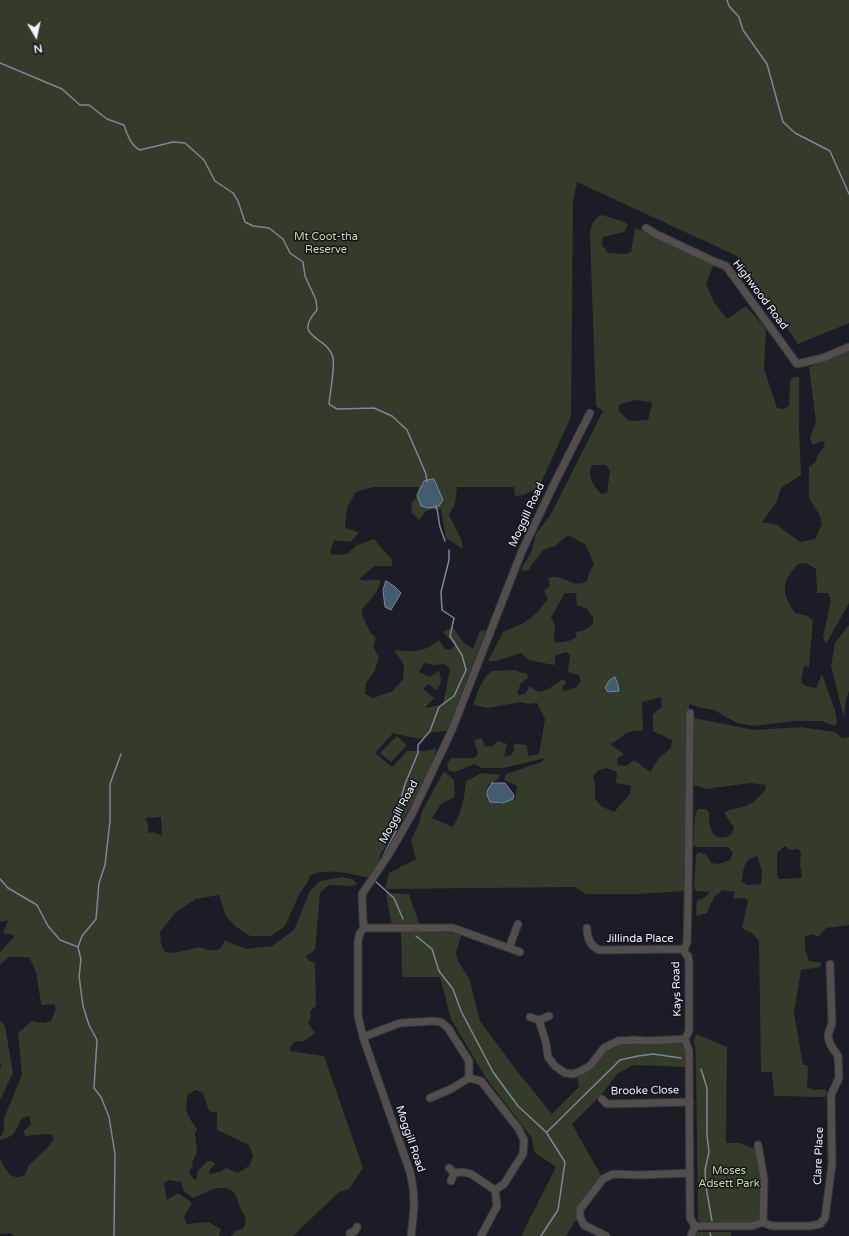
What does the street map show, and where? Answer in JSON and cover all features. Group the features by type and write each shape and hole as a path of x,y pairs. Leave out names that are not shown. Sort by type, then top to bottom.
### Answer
{"street":[{"name":"Highwood Road","path":"646,228 726,266 797,364 823,358 849,347"},
{"name":"Moggill Road","path":"411,1236 414,1188 410,1172 363,1037 358,1016 358,941 360,933 364,928 362,894 389,854 412,814 451,732 522,551 590,413"},
{"name":"Kays Road","path":"690,713 687,943 684,950 688,956 689,962 689,1031 685,1039 689,1051 690,1218 695,1226"},
{"path":"509,948 518,924"},
{"path":"364,928 453,928 520,952"},
{"name":"Jillinda Place","path":"587,928 589,940 593,948 599,950 684,950"},
{"name":"Clare Place","path":"695,1226 752,1226 763,1222 771,1225 810,1226 820,1224 825,1218 832,1164 831,1095 839,1078 838,1056 830,1044 828,1035 832,1026 830,964"},
{"path":"530,1017 539,1020 549,1016"},
{"path":"539,1020 546,1042 548,1057 556,1066 565,1073 569,1074 581,1072 590,1066 604,1048 618,1041 685,1039"},
{"path":"363,1037 400,1024 433,1021 441,1022 448,1028 469,1061 469,1078"},
{"path":"429,1098 451,1089 469,1078 481,1081 518,1128 524,1140 523,1154 504,1184 495,1190"},
{"name":"Brooke Close","path":"602,1099 607,1104 690,1102"},
{"path":"758,1145 764,1179 763,1222"},
{"path":"451,1174 463,1172 471,1174 495,1190 497,1206 481,1236"},
{"path":"606,1236 584,1225 580,1217 580,1209 603,1179 613,1174 640,1175 690,1173"},
{"path":"690,1236 695,1226"}],"green space":[{"name":"Mt Coot-tha Reserve","path":"0,0 849,0 849,323 798,344 737,256 577,182 573,201 571,417 539,487 524,495 515,496 514,487 457,487 455,504 449,515 461,539 463,549 446,538 441,509 427,510 419,520 412,513 411,503 416,498 419,487 374,487 356,492 347,507 345,528 359,532 351,542 334,540 330,552 333,555 347,554 357,545 374,539 392,560 392,566 375,566 359,579 381,581 377,591 362,610 362,615 370,632 376,638 373,646 379,658 374,672 366,683 365,694 373,698 393,691 403,679 404,665 394,650 418,651 439,640 445,649 451,650 455,645 443,632 453,627 463,642 473,649 480,631 486,630 447,731 433,732 419,739 393,733 375,753 392,767 407,751 426,751 436,748 432,770 419,794 380,855 380,864 369,878 339,872 323,872 309,876 309,880 300,893 285,926 271,936 250,936 235,926 226,916 219,895 196,899 176,912 160,932 161,944 165,952 174,953 199,947 208,950 217,950 221,948 225,940 247,949 272,946 294,930 310,891 320,881 342,877 352,879 358,884 351,886 329,885 320,893 315,950 306,956 308,960 315,963 316,1006 310,1011 311,1016 308,1023 315,1033 304,1041 294,1042 290,1048 290,1051 324,1056 363,1168 349,1189 339,1192 293,1236 231,1236 235,1231 244,1228 246,1221 234,1193 225,1188 219,1188 193,1198 184,1191 181,1182 169,1180 164,1183 167,1200 178,1193 192,1203 184,1217 187,1224 208,1222 221,1229 219,1236 14,1236 11,1233 0,1234 0,1159 10,1174 20,1177 25,1175 29,1165 48,1147 54,1139 52,1135 47,1134 25,1136 24,1131 31,1124 29,1116 22,1118 12,1135 0,1140 0,1137 4,1131 4,1118 22,1075 18,1033 32,1021 44,1023 51,1021 56,1008 54,1004 42,1005 36,972 29,957 9,957 0,965 0,952 14,937 13,935 3,933 8,920 0,922","holes":["424,663 433,665 445,664 450,669 442,705 425,708 434,698 423,689 428,684 436,690 441,681 439,671 430,677 419,672","148,817 161,817 162,836 153,832 148,833 148,825 145,819","196,1090 203,1093 209,1111 217,1113 217,1130 249,1145 253,1156 249,1166 238,1173 226,1168 220,1172 209,1174 209,1171 215,1164 212,1161 208,1161 198,1170 196,1180 194,1180 189,1172 197,1152 195,1134 197,1129 187,1113 186,1104 188,1094"]},
{"path":"602,215 624,222 628,225 624,232 603,237 602,245 608,253 626,254 631,252 635,228 671,242 714,264 706,284 714,302 727,319 746,306 766,329 764,369 777,408 784,409 789,406 790,381 794,377 799,377 801,475 781,488 776,503 762,522 777,525 800,542 815,539 822,524 820,516 809,498 809,467 816,462 817,456 825,446 823,441 812,445 810,437 816,422 809,367 849,351 849,603 826,644 823,637 831,600 828,593 817,593 816,569 806,563 798,564 788,577 785,588 787,599 795,613 808,616 813,621 809,667 804,666 801,682 806,686 816,688 822,674 835,710 837,723 834,726 822,721 794,721 753,726 737,723 714,710 689,704 686,891 638,894 586,894 575,887 385,889 389,873 416,859 411,840 419,824 422,811 444,771 454,780 455,797 441,804 432,818 453,827 462,805 466,781 482,773 500,775 498,779 488,785 487,800 500,804 515,799 517,786 504,780 506,774 542,762 545,758 503,768 482,768 474,764 455,772 449,771 447,765 451,758 475,758 478,753 474,740 482,738 485,747 493,746 498,741 507,744 504,757 511,755 514,751 513,745 516,744 527,745 528,756 539,754 545,719 537,703 528,704 520,702 488,708 473,705 479,688 486,676 492,671 515,670 522,673 527,673 528,678 521,683 517,693 519,695 526,693 529,686 538,692 547,690 563,679 566,683 562,687 564,691 575,688 581,681 579,675 568,672 570,655 566,652 555,656 555,664 553,665 529,660 521,653 496,661 488,661 503,632 529,620 543,605 548,598 544,591 550,586 548,578 559,578 578,584 583,583 587,581 594,564 585,544 568,535 555,546 543,550 529,570 523,571 521,569 531,553 536,534 551,514 603,411 596,406 590,234 596,218","holes":["636,400 651,402 652,404 648,420 629,421 618,410 620,404","592,465 606,465 610,471 607,493 601,494 596,487 592,481 590,473","565,593 576,593 577,605 587,609 593,618 593,624 583,631 575,632 577,637 569,641 557,643 554,641 555,625 551,617","661,697 662,707 653,714 653,731 672,740 671,748 659,758 650,772 634,760 626,766 618,765 617,759 624,754 611,745 612,743 628,732 643,731 642,702","607,768 617,772 616,783 631,786 630,794 614,812 601,806 595,799 595,784 593,776 599,770"]},
{"path":"849,625 849,691 846,699 844,718 831,666 835,643"},
{"path":"694,718 754,730 801,727 835,732 842,738 849,737 849,925 826,928 818,937 813,934 805,936 805,949 809,961 822,963 820,967 801,970 794,1013 803,1065 807,1065 808,1069 807,1087 814,1090 825,1089 827,1092 825,1097 774,1096 772,1072 761,1072 759,941 753,934 742,928 748,901 745,898 733,899 735,892 723,890 714,897 707,913 697,916 696,912 697,900 704,898 710,892 697,891 694,888 696,855 698,852 703,853 708,857 711,863 719,864 730,860 733,853 728,847 697,847 693,845 695,816 698,809 706,809 709,812 712,832 715,836 724,837 731,835 734,828 724,813 751,803 766,789 765,785 751,783 705,789 694,785","holes":["785,846 790,850 797,849 801,852 800,864 802,878 779,879 777,875 777,853","757,856 762,870 761,884 747,885 742,882 746,863"]},
{"path":"397,736 407,745 391,762 380,753"},
{"path":"386,893 409,894 420,926 431,932 462,933 456,953 458,961 469,978 480,1021 517,1071 552,1114 579,1087 577,1076 605,1050 617,1044 631,1042 642,1044 681,1044 685,1049 685,1067 633,1065 617,1074 602,1094 572,1124 602,1177 581,1204 576,1220 566,1236 521,1236 556,1167 534,1152 532,1138 486,1078 451,1019 440,977 402,977 401,931 391,922"},
{"path":"0,1020 5,1026 13,1073 0,1100 1,1067"},
{"name":"Moses Adsett Park","path":"696,1034 727,1047 726,1143 739,1143 755,1149 760,1174 760,1217 755,1223 703,1224 698,1219 696,1067 695,1046 693,1042"},
{"path":"697,1232 731,1232 731,1236 697,1236"}],"water":[{"path":"434,479 443,500 439,506 429,508 421,506 417,495 424,481"},
{"path":"386,581 401,593 391,610 385,607 383,591"},
{"path":"615,677 619,691 608,692 605,688 609,681"},
{"path":"492,783 505,783 514,795 513,799 503,803 490,802 487,792"}],"waterway":[{"path":"727,0 729,6 739,17 743,30 767,64 783,122 795,133 830,151 849,194"},
{"path":"0,63 62,89 80,105 89,105 107,119 124,125 132,143 140,150 173,142 185,143 204,160 215,181 233,193 238,201 245,222 253,226 269,228 283,239 290,253 303,262 305,276 316,300 317,310 310,319 308,326 309,332 325,345 333,358 333,374 329,404 337,409 374,408 392,416 407,430 426,474 427,482"},
{"path":"435,506 445,541"},
{"path":"381,860 396,831 398,809 405,784 418,753 418,745 430,731 439,707 454,696 466,670 462,655 450,636 454,618 442,610 441,592 449,560 449,550"},
{"path":"114,1236 115,1154 109,1117 101,1097 94,1088 97,1040 89,1025 83,1006 79,976 81,960 78,947 82,936 96,919 99,883 105,865 110,821 110,784 121,754"},
{"path":"0,879 8,888 37,905 48,926 60,940 78,947"},
{"path":"375,881 394,898 403,919"},
{"path":"416,936 432,949 439,971 453,989 461,1011 493,1072 518,1106 546,1132 565,1162 558,1210 541,1236"},
{"path":"547,1132 620,1060 653,1054 681,1058"},
{"path":"701,1069 707,1088 707,1135 709,1152 705,1170 706,1187 712,1221"}]}
